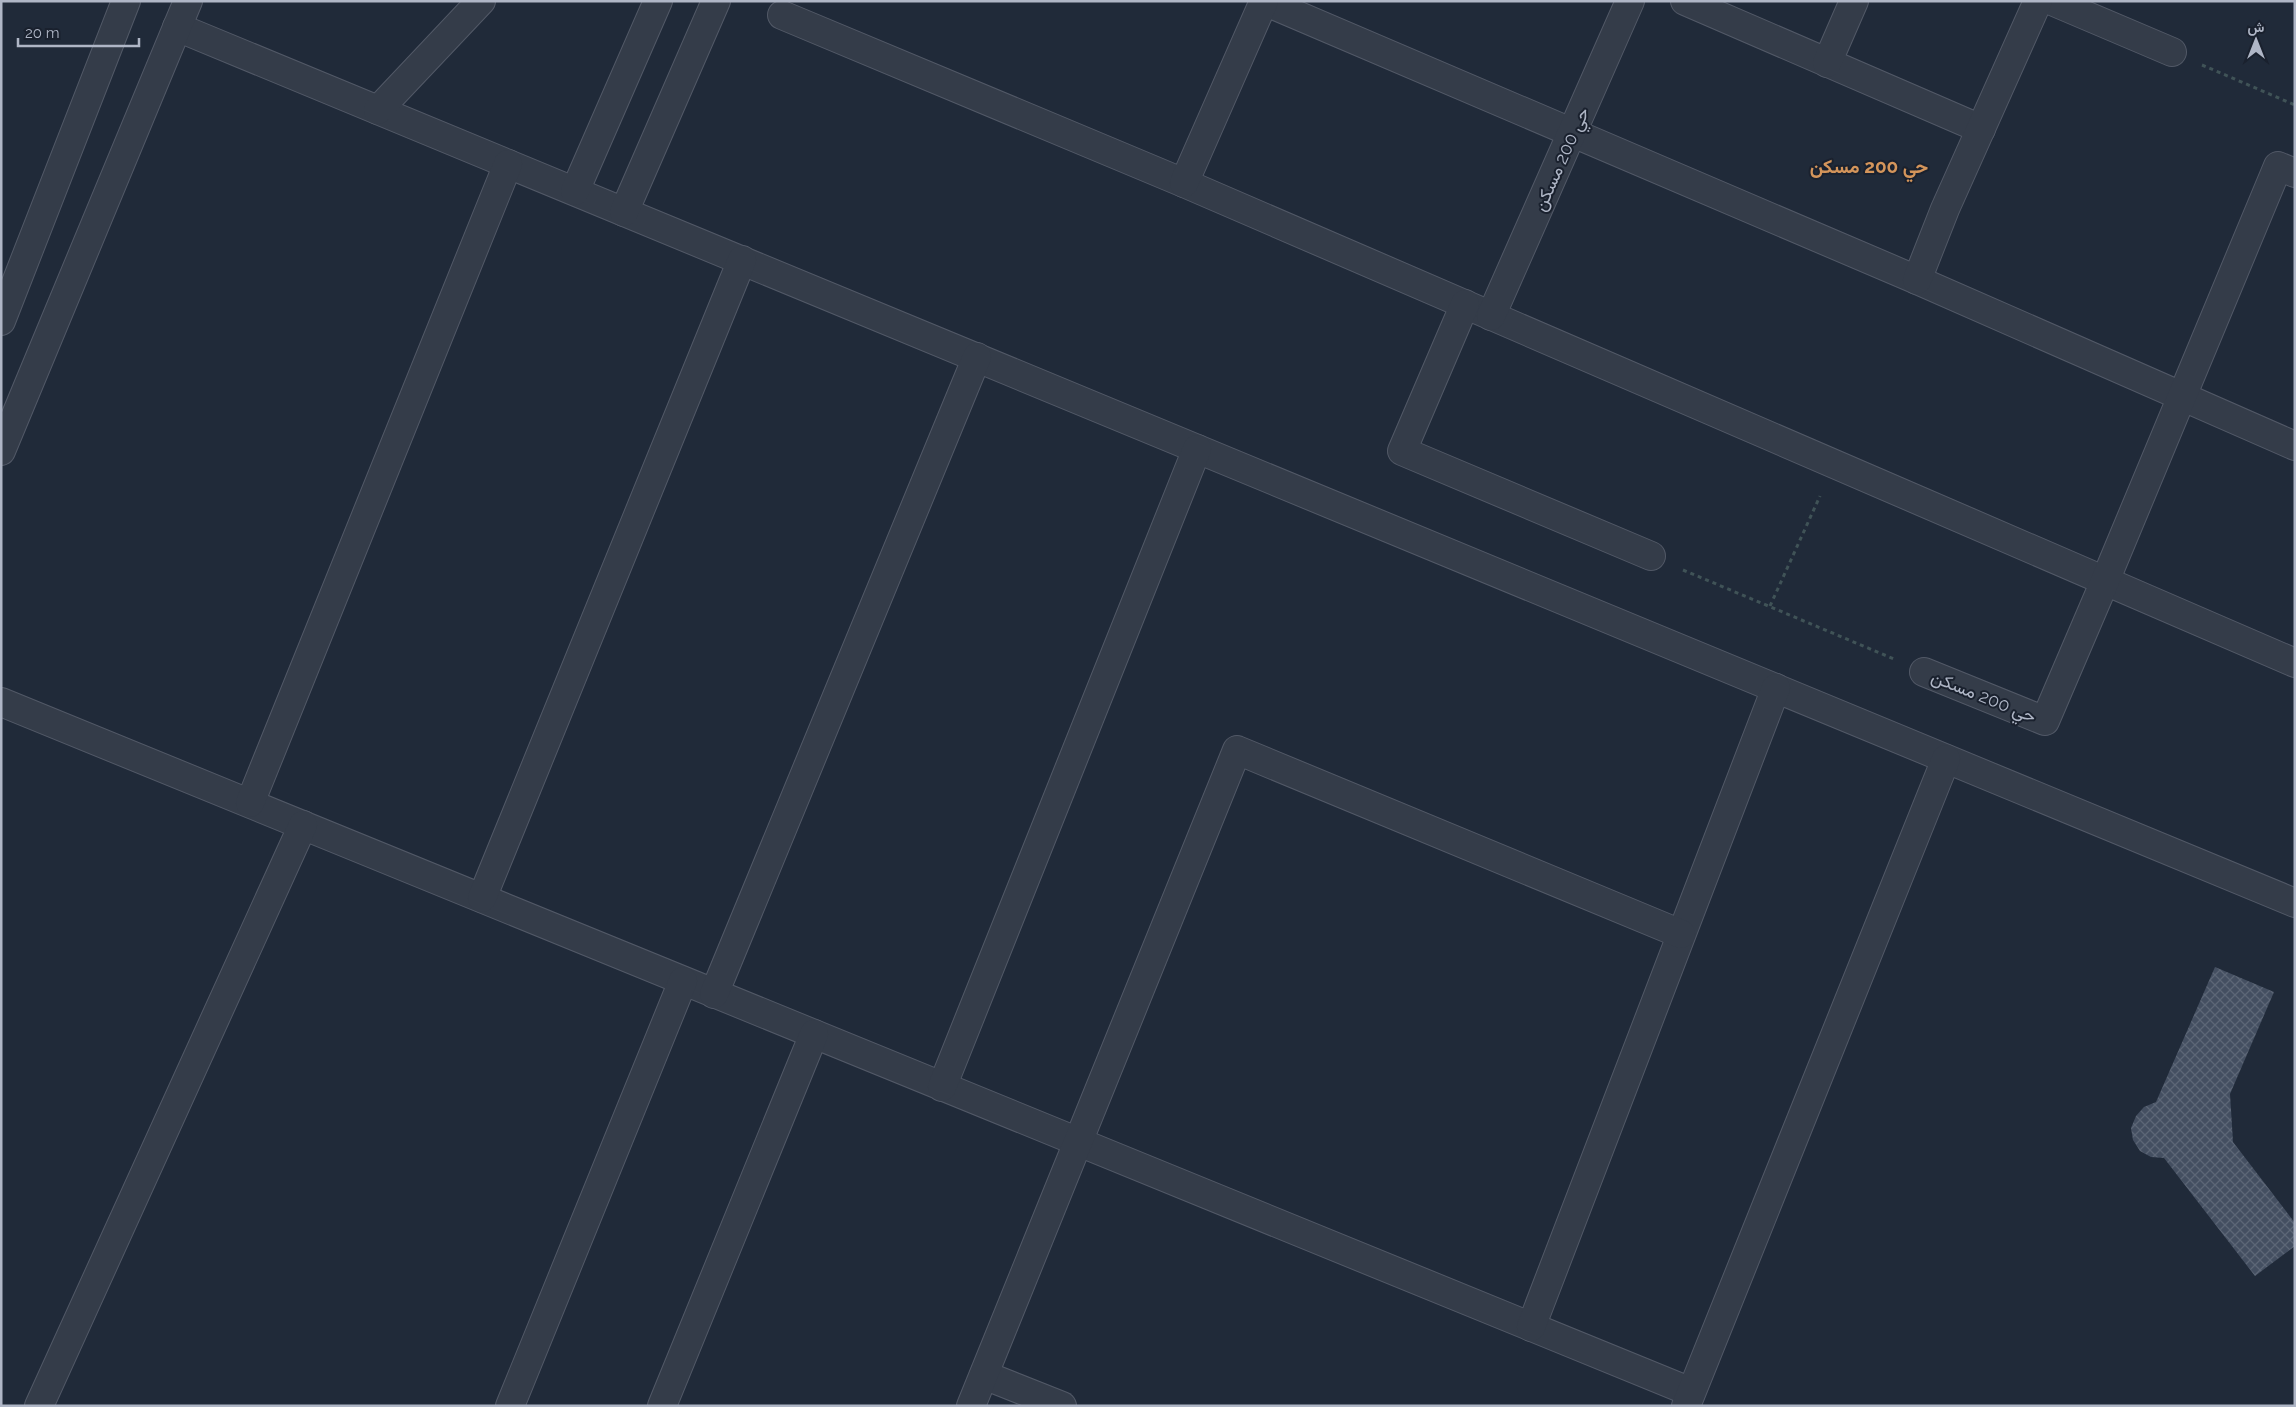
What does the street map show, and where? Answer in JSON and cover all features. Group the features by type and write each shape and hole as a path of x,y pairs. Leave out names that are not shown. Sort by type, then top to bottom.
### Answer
{"street":[{"path":"1,321 7,288 126,1"},
{"path":"1,451 188,1"},
{"path":"378,110 481,1"},
{"path":"575,191 658,1"},
{"path":"624,212 716,1"},
{"path":"1184,183 1264,1 1571,134 1917,280 2181,398 2295,446"},
{"name":"حي 200 مسكن","path":"1491,316 1630,1"},
{"path":"1685,1 1981,129"},
{"path":"1827,63 1854,1"},
{"path":"1917,280 1945,209 2038,1"},
{"path":"2052,1 2172,52"},
{"path":"782,15 1184,183 2295,663"},
{"path":"178,27 2295,903"},
{"path":"250,803 508,164"},
{"path":"2105,581 2278,166 2295,173"},
{"path":"482,898 742,260"},
{"path":"1465,304 1402,450 1651,556"},
{"path":"714,994 976,357"},
{"path":"942,1087 1197,449"},
{"name":"حي 200 مسكن","path":"1924,672 2044,721 2105,581"},
{"path":"1531,1327 1776,688"},
{"path":"1,702 1531,1327 1688,1399 1946,759"},
{"path":"972,1406 1237,750 1681,934"},
{"path":"39,1406 303,825"},
{"path":"510,1406 684,981"},
{"path":"662,1406 814,1034"},
{"path":"984,1375 1062,1406"}],"path":[{"path":"2172,52 2295,105"},
{"path":"1770,606 1835,464"},
{"path":"1651,556 1924,672"}],"building":[{"path":"2215,967 2274,992 2230,1094 2233,1142 2295,1223 2295,1246 2255,1276 2164,1158 2151,1157 2140,1151 2133,1140 2131,1128 2136,1116 2144,1107 2156,1102"}],"district":[{"name":"حي 200 مسكن","path":"1869,166"}]}
